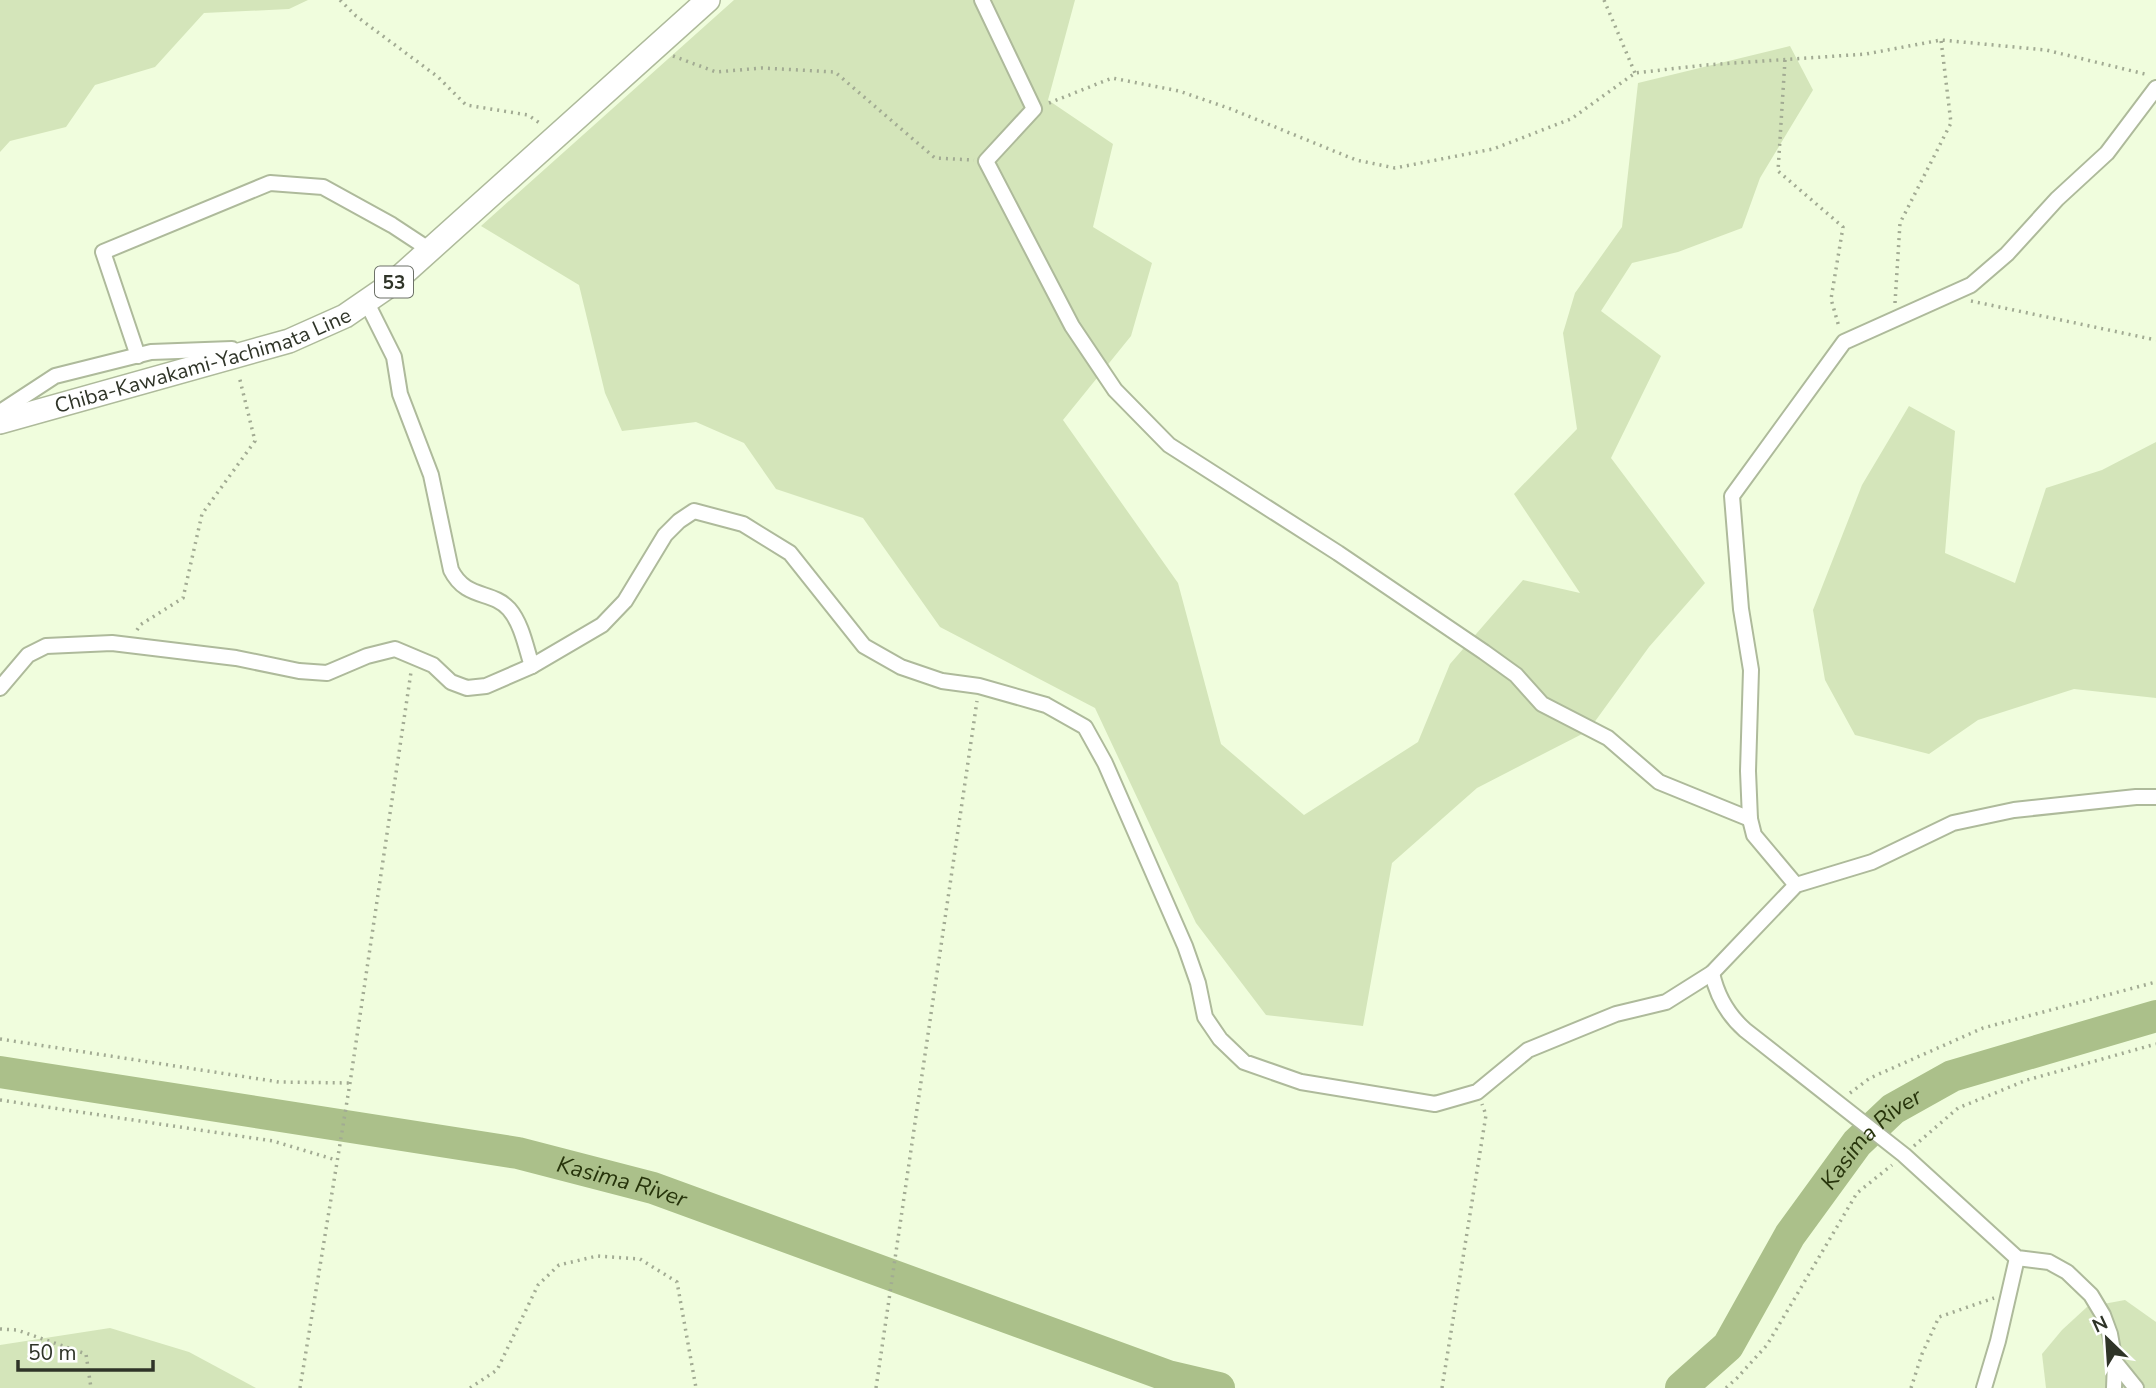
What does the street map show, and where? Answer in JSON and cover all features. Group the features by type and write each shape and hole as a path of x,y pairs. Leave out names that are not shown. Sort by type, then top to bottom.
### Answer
{"main road":[{"name":"Chiba-Kawakami-Yachimata Line","path":"0,422 264,348 318,330 367,303 393,283 708,0"}],"street":[{"path":"982,0 1034,109 986,161 1072,326 1115,390 1169,445 1338,553 1484,652 1516,675 1542,704 1608,738 1659,782 1750,819"},
{"path":"1796,885 1754,835 1750,819 1748,771 1751,670 1741,609 1732,496 1844,342 1971,285 2007,254 2057,200 2107,153 2156,88"},
{"path":"138,356 103,252 270,183 323,187 430,250"},
{"path":"367,303 394,357 400,394 431,475 451,570 457,582 466,589 508,608 522,634 532,666"},
{"path":"0,412 55,376 150,352 264,348"},
{"path":"0,688 28,656 46,646 112,643 236,658 299,671 327,673 367,656 395,649 433,665 451,682 467,688 486,686 532,666 602,625 625,601 665,535 694,511 743,524 790,553 863,646 901,667 943,681 979,686 1045,705 1085,727 1105,763 1185,946 1198,983 1205,1017 1220,1039 1244,1062 1301,1082 1435,1104 1477,1093 1528,1050 1616,1014 1666,1002 1712,973 1796,885 1872,862 1953,823 2014,810 2156,797"},
{"path":"1712,973 1722,1002 1733,1020 1904,1155 2017,1258 2049,1262 2067,1272 2091,1294 2107,1325 2115,1362 2114,1388"},
{"path":"1983,1388 1998,1340 2017,1258"},
{"path":"2115,1362 2136,1388"}],"path":[{"path":"340,0 356,16 438,77 466,106 528,115 557,135"},
{"path":"1604,0 1635,73"},
{"path":"1034,109 1112,78 1179,91 1231,109 1356,160 1395,168 1493,149 1570,119 1635,73 1704,65 1866,54 1941,40 2046,50 2156,77"},
{"path":"1894,319 1900,223 1951,123 1941,40"},
{"path":"658,43 671,55 716,72 762,68 835,72 935,158 986,161"},
{"path":"1785,60 1778,171 1843,228 1831,299 1844,342"},
{"path":"1945,296 2156,340"},
{"path":"127,645 141,625 184,598 202,514 255,441 234,357"},
{"path":"300,1388 350,1083 413,656"},
{"path":"876,1388 979,686"},
{"path":"1841,1105 1870,1078 1983,1028 2156,982"},
{"path":"0,1039 279,1082 350,1083"},
{"path":"1726,1388 1767,1345 1857,1193 1958,1108 2027,1080 2156,1044"},
{"path":"1442,1388 1486,1115 1477,1093"},
{"path":"0,1100 273,1140 337,1160"},
{"path":"470,1388 497,1370 538,1285 559,1265 597,1256 640,1259 677,1282 696,1388"},
{"path":"1911,1388 1922,1354 1939,1317 2008,1293"},
{"path":"0,1329 17,1330 86,1354 91,1388"}],"green space":[{"path":"0,0 308,0 289,9 204,13 155,67 95,85 66,127 10,141 0,152"},
{"path":"734,0 1075,0 1048,100 1113,144 1093,227 1152,263 1131,336 1063,420 1178,583 1221,744 1304,815 1418,742 1450,664 1523,580 1580,593 1514,494 1577,429 1563,333 1575,293 1622,227 1638,83 1790,46 1813,90 1760,178 1742,228 1678,252 1632,263 1601,311 1661,356 1611,458 1705,583 1649,647 1588,731 1477,788 1392,863 1363,1026 1266,1015 1196,923 1095,708 940,627 863,518 776,489 744,443 696,422 622,431 605,393 579,285 481,226"},
{"path":"1909,406 1955,431 1945,553 2015,583 2046,488 2102,470 2156,442 2156,698 2074,689 1978,720 1929,754 1855,735 1825,680 1813,610 1862,485"},
{"path":"2125,1300 2156,1322 2156,1388 2046,1388 2042,1354 2062,1330 2087,1307"},
{"path":"110,1328 189,1352 256,1388 0,1388 0,1345"}],"waterway":[{"name":"Kasima River","path":"1681,1388 1728,1346 1790,1235 1857,1143 1893,1109 1952,1076 2156,1016"},
{"name":"Kasima River","path":"0,1072 518,1153 653,1188 1168,1376 1219,1388"}]}
